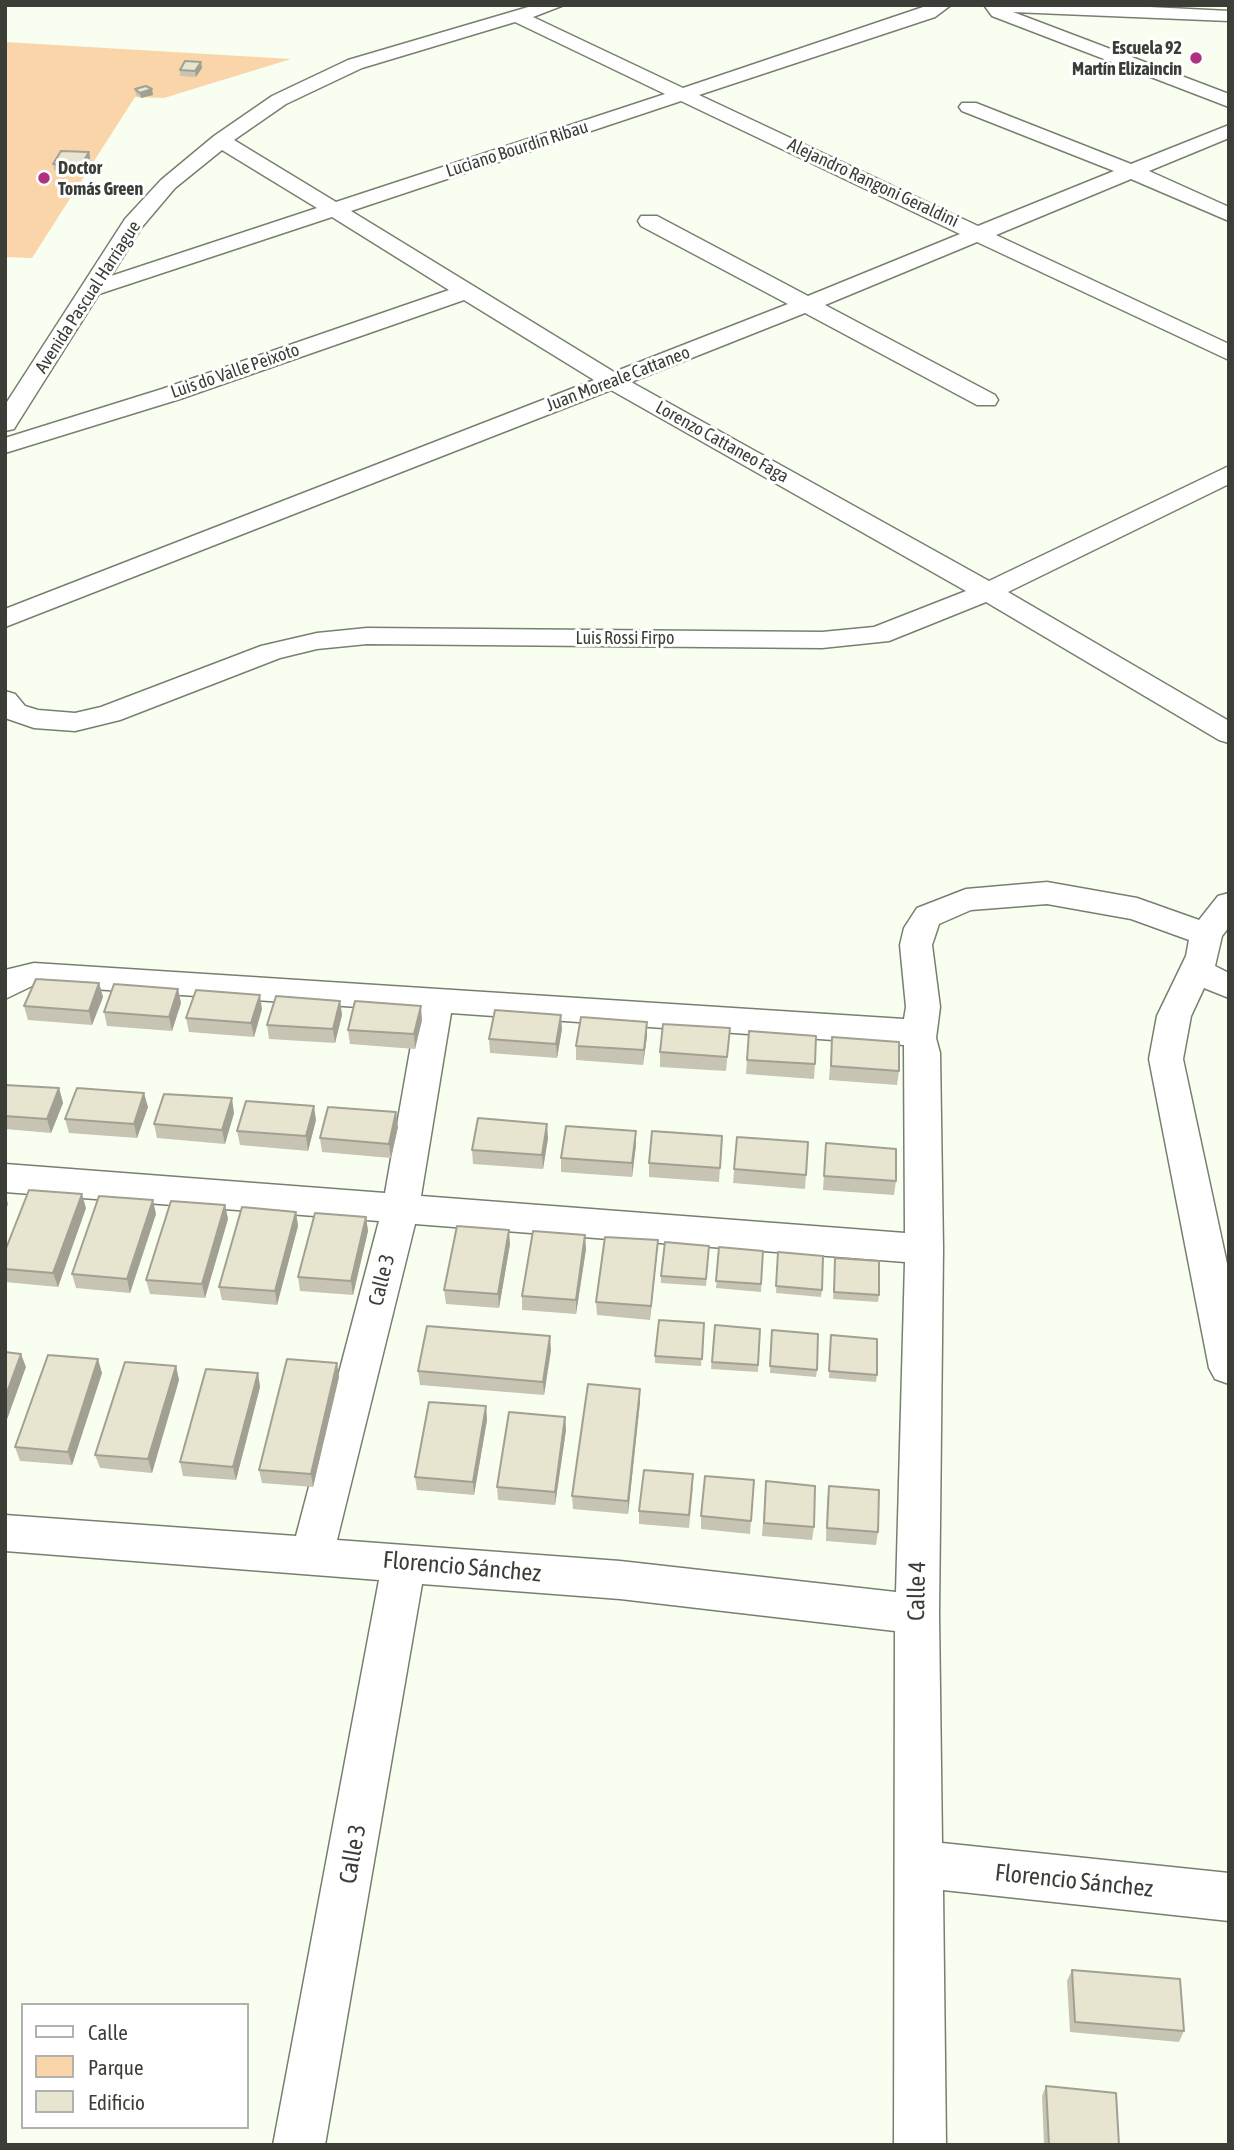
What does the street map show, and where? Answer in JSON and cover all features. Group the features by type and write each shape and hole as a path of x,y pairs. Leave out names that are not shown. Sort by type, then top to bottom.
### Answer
{"street":[{"name":"Avenida Pascual Harriague","path":"5,424 133,225 159,194 221,141 279,100 355,64 555,5"},
{"name":"Luciano Bourdin Ribau","path":"90,290 929,13 942,5"},
{"path":"993,5 1229,16"},
{"path":"993,5 998,12 1229,100"},
{"name":"Alejandro Rangoni Geraldini","path":"516,16 1229,353"},
{"path":"969,107 1129,170 1229,215"},
{"name":"Juan Moreale Cattaneo","path":"5,619 806,305 1229,131"},
{"name":"Lorenzo Cattaneo Faga","path":"221,141 612,381 988,592 1229,734"},
{"path":"649,221 986,400"},
{"name":"Luis do Valle Peixoto","path":"5,446 171,394 464,292"},
{"name":"Luis Rossi Firpo","path":"5,700 15,712 34,719 75,722 110,714 271,652 317,641 367,636 822,640 879,635 988,592 1229,474"},
{"name":"Calle 4","path":"920,2145 917,2011 917,1614 924,1249 923,1053 919,1038 923,1007 916,945 920,928 928,916 966,900 1047,893 1137,909 1206,934"},
{"path":"1229,904 1206,934 1203,956 1174,1016 1166,1059 1229,1368"},
{"path":"1195,971 1229,986"},
{"path":"5,987 10,981 34,974 903,1031 919,1038"},
{"name":"Calle 3","path":"312,1555 401,1206 436,1001"},
{"path":"5,1178 401,1206 924,1249"},
{"name":"Florencio Sánchez","path":"5,1533 620,1580 917,1614"},
{"name":"Calle 3","path":"299,2145 404,1562"},
{"name":"Florencio Sánchez","path":"919,1864 1229,1897"}],"green space":[{"name":"Doctor Tomás Green","path":"5,42 291,59 164,98 135,97 32,258 5,257"}],"building":[{"path":"185,61 201,62 195,71 180,70"},
{"path":"146,86 152,89 140,93 135,89"},
{"path":"61,151 89,152 81,165 53,164"},
{"path":"36,979 99,983 89,1011 24,1006"},
{"path":"114,984 178,989 169,1017 104,1012"},
{"path":"196,990 260,995 251,1023 186,1018"},
{"path":"276,996 340,1001 333,1029 267,1025"},
{"path":"355,1001 421,1006 414,1034 348,1030"},
{"path":"495,1010 561,1015 556,1044 489,1039"},
{"path":"581,1017 647,1022 644,1050 576,1046"},
{"path":"663,1024 730,1028 727,1057 660,1052"},
{"path":"749,1031 816,1036 815,1064 747,1060"},
{"path":"832,1037 899,1042 899,1071 831,1066"},
{"path":"5,1085 59,1088 47,1119 5,1116"},
{"path":"77,1088 144,1093 134,1124 65,1119"},
{"path":"164,1094 232,1098 222,1130 154,1124"},
{"path":"246,1101 314,1106 306,1136 237,1131"},
{"path":"328,1107 396,1112 389,1144 320,1138"},
{"path":"478,1118 547,1124 542,1155 472,1150"},
{"path":"566,1126 636,1131 632,1163 561,1158"},
{"path":"652,1131 722,1136 720,1168 649,1163"},
{"path":"737,1137 808,1142 806,1175 734,1169"},
{"path":"826,1143 896,1149 896,1181 824,1176"},
{"path":"29,1190 82,1194 53,1273 5,1269 5,1251"},
{"path":"99,1196 153,1200 127,1279 72,1274"},
{"path":"171,1201 225,1205 202,1284 146,1280"},
{"path":"242,1207 296,1212 275,1291 219,1287"},
{"path":"315,1213 366,1217 351,1281 298,1277"},
{"path":"457,1226 509,1230 498,1294 444,1290"},
{"path":"533,1231 585,1235 576,1300 522,1296"},
{"path":"605,1237 658,1240 651,1306 596,1302"},
{"path":"665,1242 709,1246 706,1279 661,1276"},
{"path":"719,1247 763,1251 761,1284 716,1281"},
{"path":"778,1252 823,1256 822,1290 776,1286"},
{"path":"835,1258 879,1261 879,1295 834,1292"},
{"path":"659,1320 704,1323 702,1359 655,1356"},
{"path":"715,1325 760,1329 758,1365 712,1362"},
{"path":"427,1326 550,1336 543,1382 418,1371"},
{"path":"772,1330 818,1334 817,1370 770,1366"},
{"path":"831,1335 877,1339 877,1375 829,1371"},
{"path":"5,1352 21,1354 5,1398"},
{"path":"48,1355 98,1359 68,1452 15,1447"},
{"path":"287,1359 337,1363 311,1474 259,1470"},
{"path":"125,1362 176,1366 148,1459 95,1455"},
{"path":"206,1369 258,1373 233,1467 180,1462"},
{"path":"588,1384 640,1389 628,1501 572,1496"},
{"path":"429,1402 486,1406 473,1482 415,1477"},
{"path":"509,1412 565,1417 555,1492 497,1487"},
{"path":"644,1470 693,1474 689,1515 639,1511"},
{"path":"705,1476 754,1480 751,1521 701,1516"},
{"path":"766,1481 815,1486 814,1527 764,1523"},
{"path":"829,1486 879,1490 878,1532 827,1528"},
{"path":"1072,1970 1180,1979 1184,2031 1075,2022"},
{"path":"1046,2086 1116,2093 1119,2145 1049,2145"}],"place":[{"name":"Escuela 92 Martín Elizaincin","path":"1196,58"},
{"name":"Doctor Tomás Green","path":"44,178"}]}
